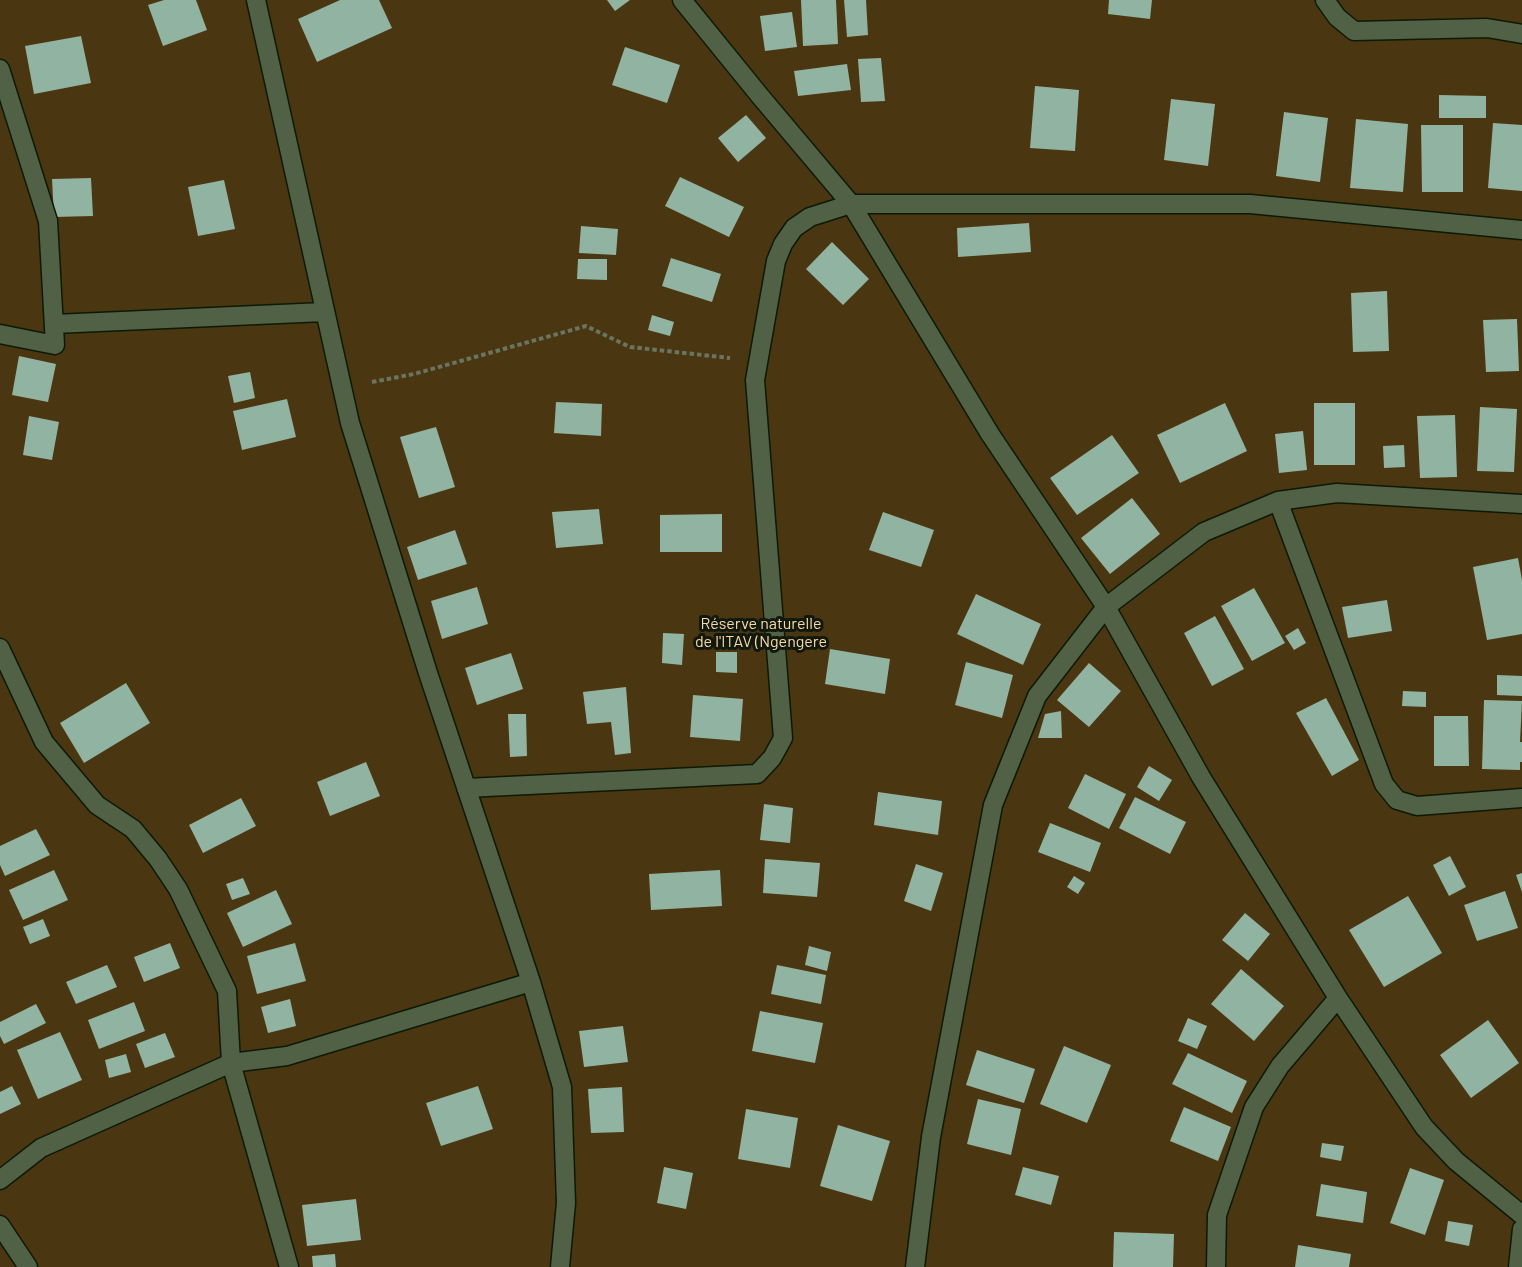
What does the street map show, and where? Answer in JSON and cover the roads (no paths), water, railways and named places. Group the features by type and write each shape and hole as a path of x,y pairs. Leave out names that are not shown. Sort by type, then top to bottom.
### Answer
{"street":[{"path":"256,0 350,423 428,673 531,982 562,1087 566,1203 560,1267"},
{"path":"682,0 851,204 990,434 1106,607 1201,777 1338,998 1424,1127 1456,1161 1522,1215"},
{"path":"1325,0 1337,17 1354,31 1487,28 1522,34"},
{"path":"0,69 48,221 55,345 0,334"},
{"path":"466,788 757,774 772,758 783,738 755,380 776,261 783,244 794,228 810,217 851,204 1250,204 1522,230"},
{"path":"54,324 324,312"},
{"path":"915,1267 931,1137 993,805 1037,696 1106,607 1204,532 1278,501 1337,493 1522,504"},
{"path":"1278,501 1384,784 1397,800 1417,806 1522,798"},
{"path":"0,648 44,742 97,805 133,829 158,859 178,889 227,991 231,1063 289,1267"},
{"path":"0,1180 41,1148 231,1063 287,1056 531,982"},
{"path":"1216,1267 1217,1215 1254,1107 1280,1066 1338,998"},
{"path":"0,1225 28,1267"},
{"path":"1518,1267 1522,1229"}],"park label":[{"name":"Réserve naturelle de l'ITAV (Ngengere","path":"761,633"}]}
